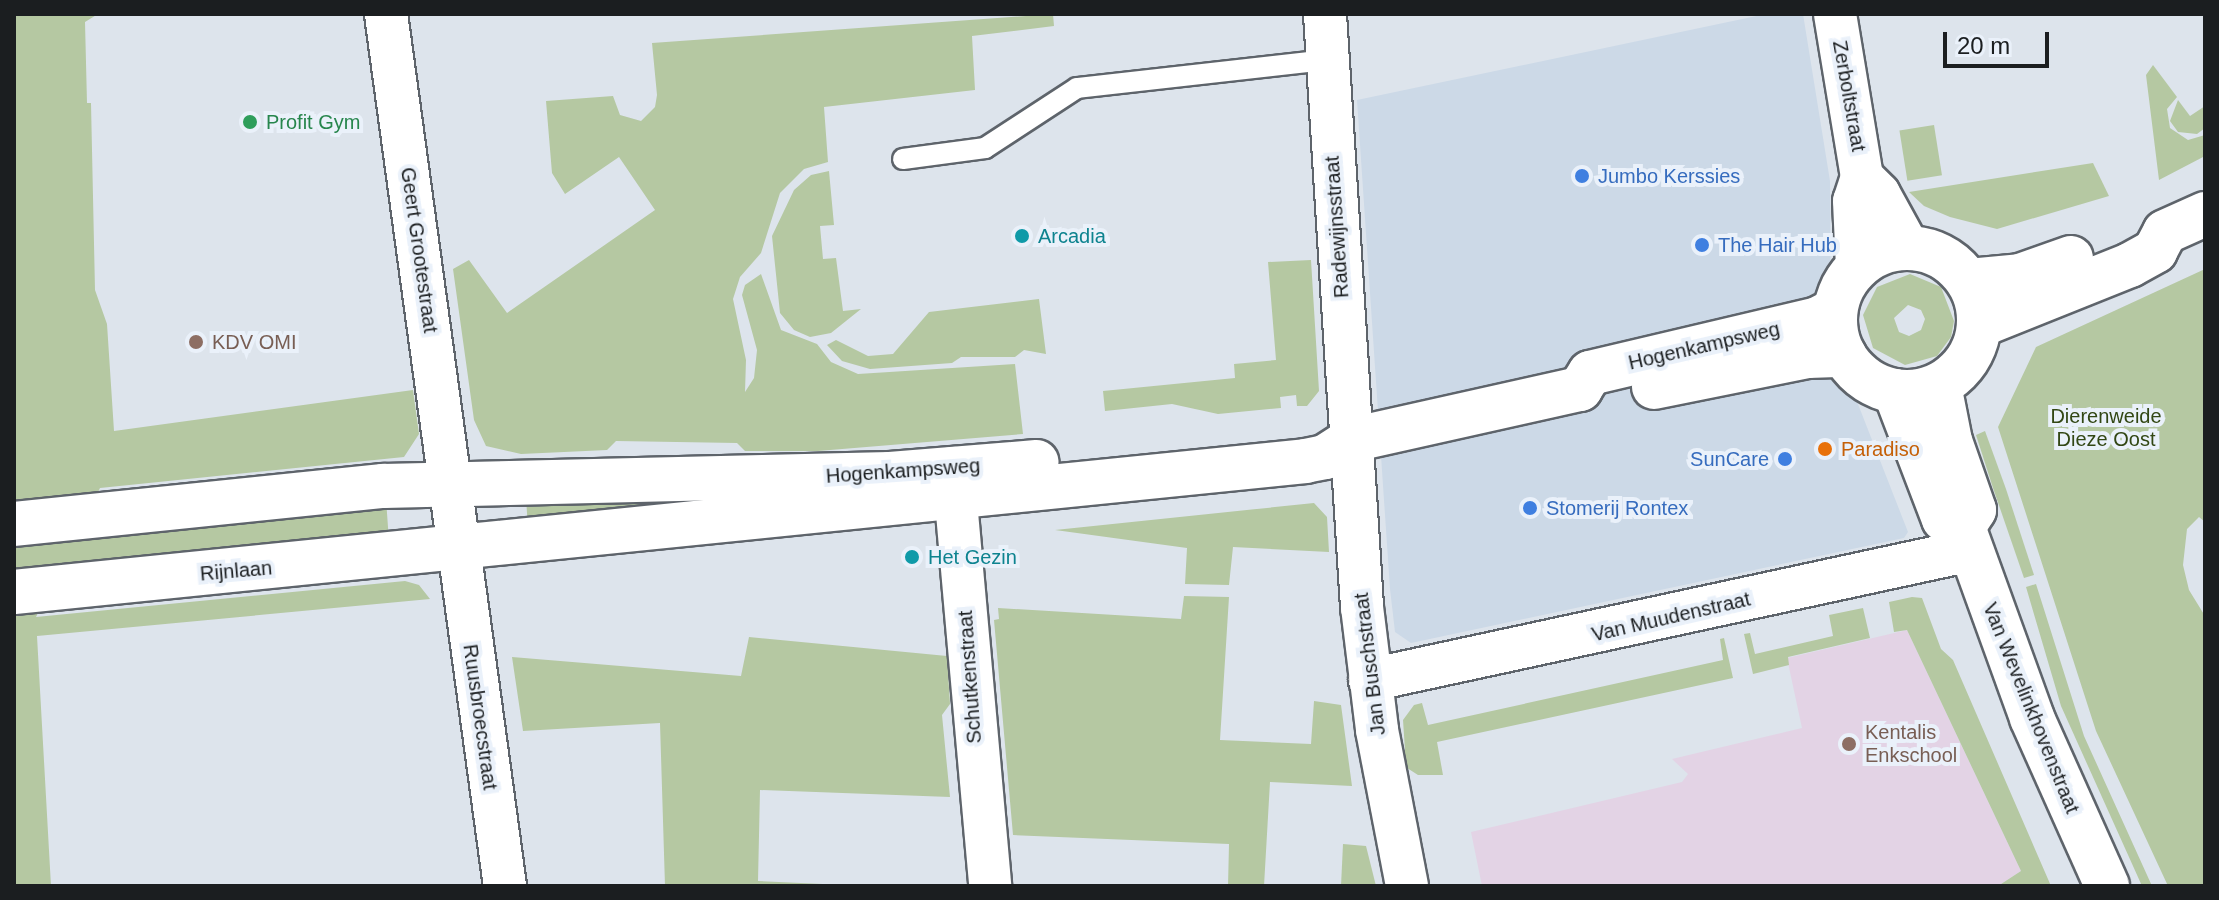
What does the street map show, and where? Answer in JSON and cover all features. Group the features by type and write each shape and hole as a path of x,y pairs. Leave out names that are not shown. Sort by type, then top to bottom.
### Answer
{"street":[{"name":"Geert Grootestraat","path":"386,14 457,548"},
{"name":"Radewijnsstraat","path":"1325,14 1351,440"},
{"name":"Zerboltstraat","path":"1835,14 1862,177 1854,201 1857,267"},
{"name":"Zerboltstraat","path":"1862,177 1879,194 1908,247"},
{"path":"1980,325 2130,265 2155,251 2165,232 2205,214"},
{"path":"1969,281 2030,273 2145,226 2165,232"},
{"path":"1908,247 1942,256 1969,281 1980,325 1969,358 1939,385 1895,391 1865,380 1844,355 1835,310 1857,267 1886,250 1908,247"},
{"name":"Hogenkampsweg","path":"457,548 955,484 1313,430 1351,440 1580,389 1590,373 1818,319 1835,310"},
{"name":"Hogenkampsweg","path":"1580,389 1595,399 1808,356 1844,355"},
{"name":"Van Wevelinkhovenstraat","path":"1939,385 1950,441 1974,510 1967,538"},
{"name":"Van Wevelinkhovenstraat","path":"1895,391 1944,519 1967,538 2032,718 2107,886"},
{"name":"Jan Buschstraat","path":"1351,440 1370,680 1407,886"},
{"name":"Hogenkampsweg","path":"450,485 890,474 955,484"},
{"name":"Schutkenstraat","path":"955,484 990,886"},
{"path":"14,524 383,486 450,485"},
{"name":"Van Muudenstraat","path":"1370,680 1967,538"},
{"name":"Rijnlaan","path":"14,592 457,548"},
{"name":"Ruusbroecstraat","path":"457,548 505,886"}],"lane":[{"path":"903,159 985,148 1077,88 1328,60"}],"shaded area":[{"path":"1766,14 1803,14 1830,181 1831,335 1908,532 1904,538 1411,643 1395,632 1390,589 1357,100"},
{"name":"Kentalis Enkschool","path":"1907,630 2021,871 1998,886 1482,886 1471,832 1682,782 1688,774 1672,759 1802,728 1787,658"}],"green space":[{"path":"14,14 98,14 85,22 87,103 91,103 95,290 107,324 114,431 413,390 419,434 404,457 100,488 79,529 386,499 389,541 57,574 36,617 405,581 419,585 430,599 37,636 51,886 14,886"},
{"path":"1053,14 1054,26 972,36 975,90 824,107 828,162 804,169 780,193 761,253 740,277 733,299 746,360 745,392 754,378 757,350 742,295 745,285 761,274 781,330 817,344 831,362 858,374 1015,364 1023,434 818,451 745,451 737,443 616,441 607,450 521,454 486,446 474,420 453,269 469,260 507,313 655,210 619,157 565,194 552,173 546,101 613,96 620,115 641,121 655,107 657,95 652,43"},
{"path":"2153,65 2177,97 2167,109 2170,128 2188,140 2205,135 2205,156 2159,180 2146,75"},
{"path":"2178,100 2190,116 2205,106 2205,128 2197,134 2178,132 2170,121"},
{"path":"1934,125 1942,175 1907,181 1899,130"},
{"path":"2093,163 2109,196 1997,229 1950,217 1924,206 1909,192"},
{"path":"829,171 834,225 820,226 823,259 836,258 843,311 861,309 831,333 810,337 794,330 780,313 772,236 794,190 811,175"},
{"path":"1311,260 1319,391 1307,406 1297,406 1296,395 1280,397 1281,408 1218,414 1172,404 1105,411 1103,391 1235,378 1234,364 1276,360 1268,262"},
{"name":"Dierenweide Dieze Oost","path":"2205,269 2205,522 2199,517 2187,529 2183,565 2189,590 2205,616 2205,886 2168,886 2096,731 1998,427 2036,347"},
{"path":"1910,274 1941,287 1954,321 1951,337 1937,356 1905,365 1873,348 1863,315 1877,287","holes":["1908,305 1921,310 1925,319 1921,330 1909,336 1899,332 1894,318"]},
{"path":"1039,299 1046,354 1024,350 1015,357 961,357 952,363 870,369 842,361 827,345 836,340 868,356 893,354 929,312"},
{"path":"1985,431 2034,575 2024,578 1993,488 1976,435"},
{"path":"785,491 528,528 526,497"},
{"path":"1314,503 1327,517 1329,552 1233,547 1229,585 1185,584 1187,548 1055,530"},
{"path":"2036,584 2084,736 2152,886 2142,886 2061,706 2026,587"},
{"path":"1184,596 1229,597 1220,740 1311,744 1314,701 1341,705 1352,786 1270,782 1264,886 1228,886 1229,844 1013,835 994,620 999,619 998,608 1181,619"},
{"path":"1922,598 1941,649 1953,660 2051,886 1998,886 2021,871 1907,630 1894,632 1889,602"},
{"path":"1863,608 1870,638 1788,657 1789,665 1753,674 1744,634 1750,633 1755,654 1833,636 1829,615"},
{"path":"749,637 947,656 950,704 942,715 950,797 760,790 758,881 867,886 665,886 660,723 523,731 512,657 741,676"},
{"path":"1724,638 1733,678 1437,742 1443,775 1418,775 1404,766 1398,751 1405,750 1403,720 1414,705 1422,703 1428,725 1723,660 1720,639"},
{"path":"1343,844 1366,846 1376,886 1341,886"}],"place":[{"name":"Profit Gym","path":"250,122"},
{"name":"Jumbo Kerssies","path":"1582,176"},
{"name":"Arcadia","path":"1022,236"},
{"name":"The Hair Hub","path":"1702,245"},
{"name":"KDV OMI","path":"196,342"},
{"name":"Paradiso","path":"1825,449"},
{"name":"SunCare","path":"1785,459"},
{"name":"Stomerij Rontex","path":"1530,508"},
{"name":"Het Gezin","path":"912,557"},
{"name":"Kentalis Enkschool","path":"1849,744"}]}
